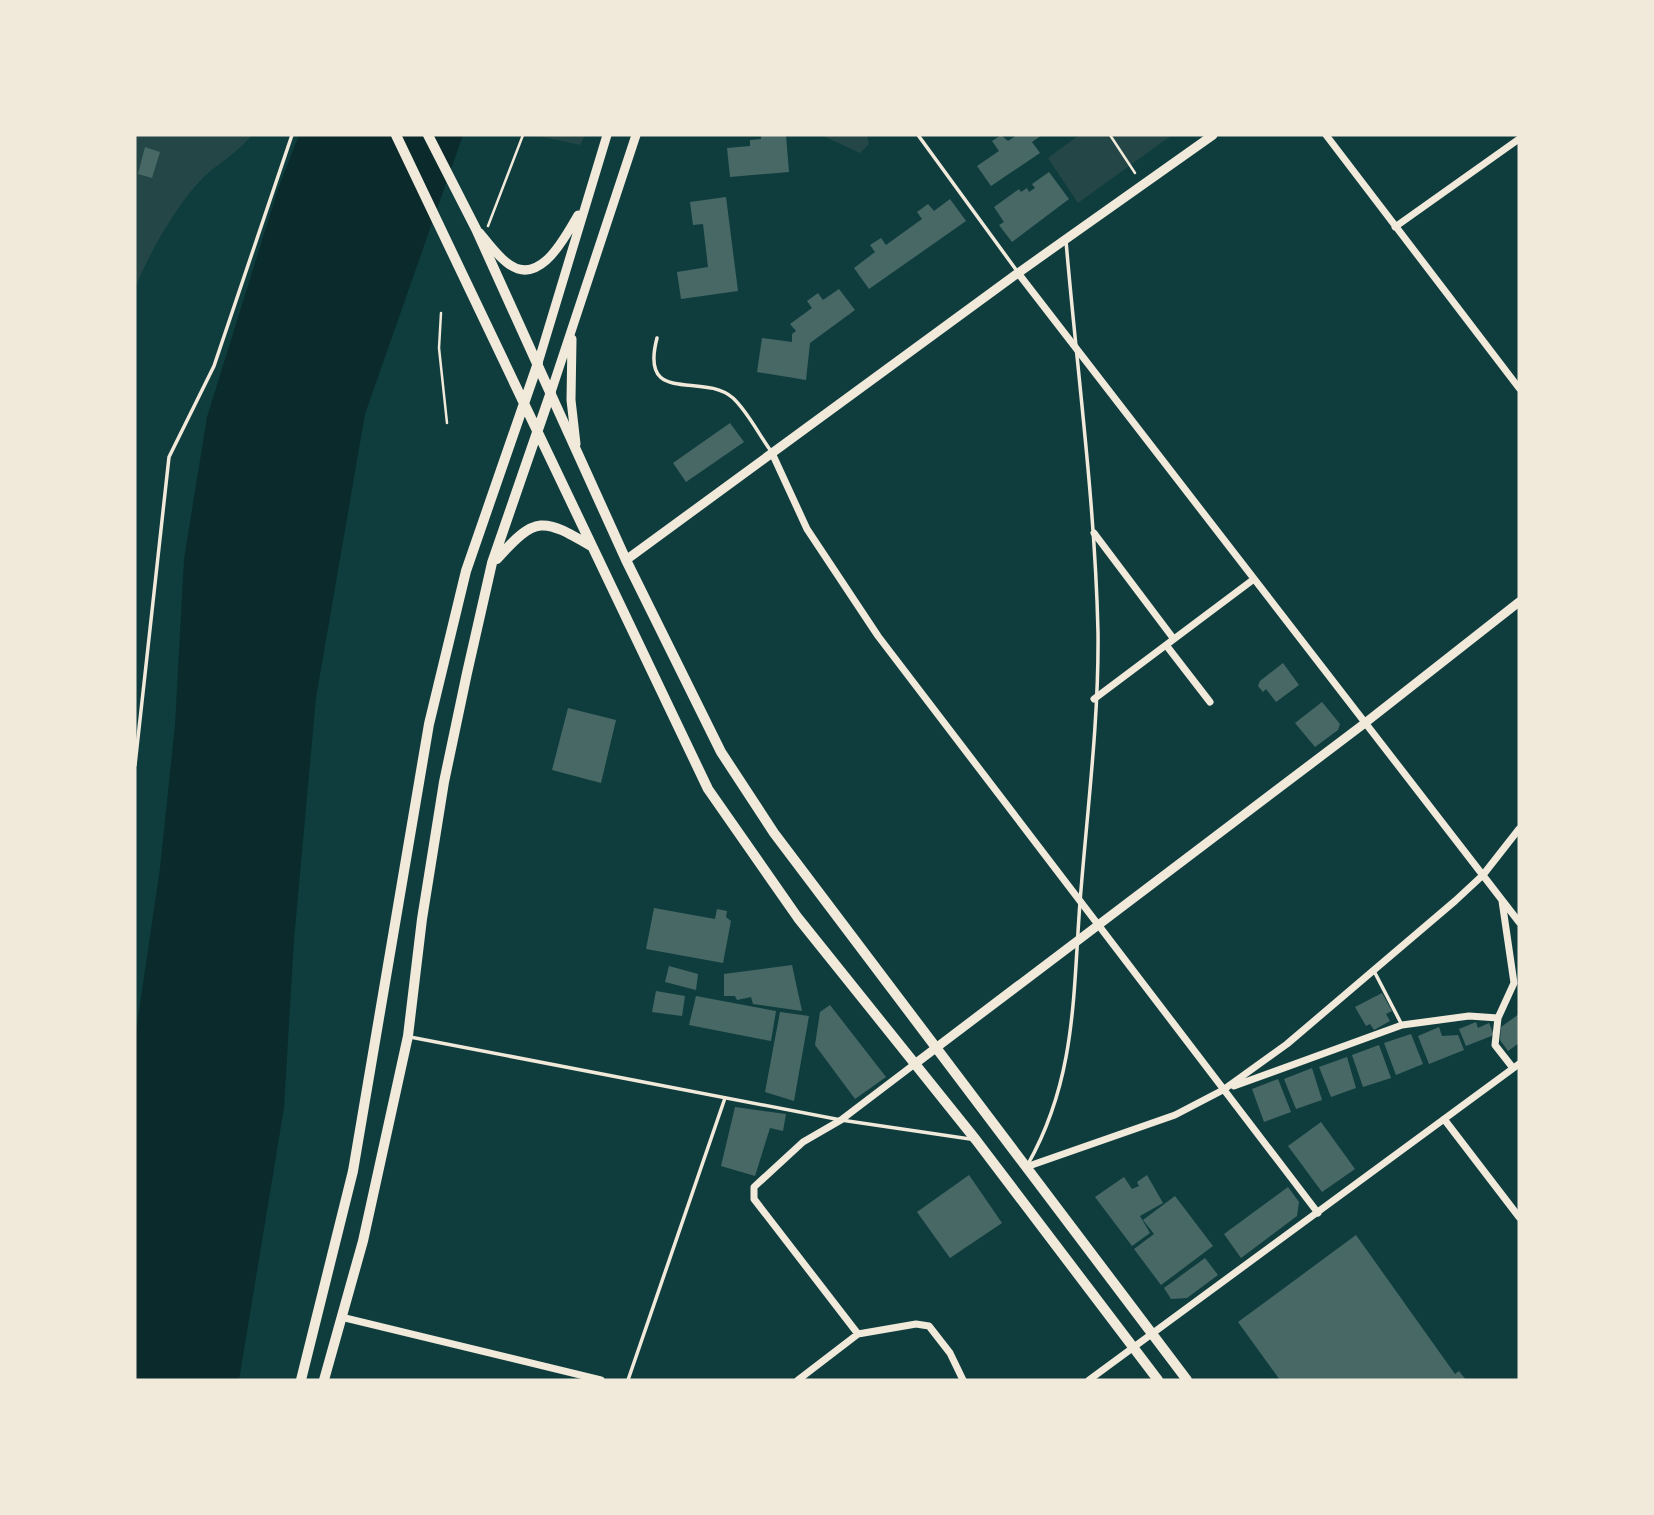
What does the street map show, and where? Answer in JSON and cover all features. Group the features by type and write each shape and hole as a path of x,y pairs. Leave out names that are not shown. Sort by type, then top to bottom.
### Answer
{"main road":[{"path":"396,135 708,789 791,908 976,1140 1158,1380"},
{"path":"428,135 481,231 626,560 721,752 774,833 1187,1380"},
{"path":"301,1380 353,1171 429,724 466,571 538,363"},
{"path":"324,1380 363,1241 408,1036 422,919 444,782 492,563 551,392"},
{"path":"492,563 524,532 539,523 554,525 591,546"}],"street":[{"path":"538,363 607,135"},
{"path":"551,392 636,135"},
{"path":"626,560 1018,273 1213,135"},
{"path":"1326,135 1519,387"},
{"path":"1395,228 1519,139"},
{"path":"481,231 508,265 530,270 550,260 584,205"},
{"path":"1018,273 1519,922"},
{"path":"573,327 571,401 577,449"},
{"path":"772,453 807,529 878,636 1318,1213"},
{"path":"1094,533 1174,638"},
{"path":"1094,699 1254,579"},
{"path":"858,1334 754,1199 754,1187 803,1142 841,1120 1365,723 1519,602"},
{"path":"1166,645 1210,702"},
{"path":"1223,1090 1287,1044 1483,875 1519,829"},
{"path":"1089,1380 1516,1066 1495,1045 1498,1018 1517,982 1502,899"},
{"path":"1026,1167 1175,1115 1223,1090 1402,1025 1469,1016 1498,1018"},
{"path":"1444,1119 1519,1217"},
{"path":"341,1317 601,1380"},
{"path":"798,1380 858,1334 916,1324 929,1326 950,1353 963,1380"}],"lane":[{"path":"135,765 169,457 214,366 292,135"},
{"path":"918,135 1018,273"},
{"path":"1026,1167 1045,1134 1063,1074 1078,972 1098,636 1094,533 1066,239"},
{"path":"657,338 653,355 654,370 660,378 707,388 732,398 772,453"},
{"path":"1374,971 1402,1025"},
{"path":"408,1036 841,1120 976,1140"},
{"path":"628,1380 725,1098"}],"path":[{"path":"481,231 523,135"},
{"path":"1110,135 1135,173"},
{"path":"441,313 439,348 447,423"}],"shaded area":[{"path":"135,135 252,135 207,174 186,198 156,244 135,289"},
{"path":"299,135 463,135 365,414 316,698 294,940 284,1108 239,1380 135,1380 135,1038 160,868 175,725 184,559 207,417 278,189"},
{"path":"535,135 585,135 580,145"},
{"path":"821,135 867,135 869,144 860,153"},
{"path":"1079,135 1172,135 1078,203 1048,158"}],"building":[{"path":"761,135 786,135 789,172 730,177 727,148 750,146 750,140 761,139"},
{"path":"1001,135 1008,141 1017,135 1042,135 1032,142 1040,153 991,186 977,166 999,151 992,141"},
{"path":"145,147 160,152 152,178 138,174"},
{"path":"1049,172 1069,199 1012,242 999,225 1004,222 994,207 1019,189 1021,192 1027,188 1029,192 1035,188 1032,184"},
{"path":"726,197 738,291 681,299 677,272 708,267 703,224 693,225 690,202"},
{"path":"950,199 966,221 869,289 854,268 875,252 870,245 881,238 886,245 922,219 917,212 928,204 934,211"},
{"path":"839,289 855,310 810,343 806,380 757,372 762,338 792,342 792,334 796,331 790,324 812,308 807,301 818,293 823,300"},
{"path":"730,423 744,442 686,482 673,463"},
{"path":"1283,663 1299,685 1276,702 1266,689 1263,692 1258,686 1260,681"},
{"path":"1322,702 1340,724 1338,730 1315,747 1295,723"},
{"path":"568,708 616,720 601,783 552,770"},
{"path":"654,908 715,919 717,909 727,911 726,917 731,921 723,963 646,949"},
{"path":"792,965 802,1011 753,1004 751,997 737,1000 735,996 724,996 724,974"},
{"path":"669,966 698,974 696,990 665,982"},
{"path":"656,991 685,996 682,1016 652,1012"},
{"path":"1382,993 1392,1011 1386,1014 1390,1021 1374,1030 1370,1024 1366,1026 1355,1007"},
{"path":"696,996 776,1011 771,1041 689,1025"},
{"path":"830,1005 886,1077 855,1099 815,1045 820,1012"},
{"path":"780,1012 809,1016 794,1101 765,1092"},
{"path":"1519,1014 1519,1043 1508,1051 1500,1040 1501,1027"},
{"path":"1476,1022 1478,1028 1489,1023 1494,1035 1466,1046 1459,1029"},
{"path":"1439,1027 1442,1036 1458,1035 1464,1050 1429,1064 1418,1036"},
{"path":"1411,1034 1423,1064 1396,1075 1384,1043"},
{"path":"1379,1045 1391,1078 1363,1087 1352,1055"},
{"path":"1347,1057 1356,1088 1331,1097 1319,1067"},
{"path":"1312,1068 1322,1100 1296,1109 1284,1079"},
{"path":"1278,1079 1291,1112 1264,1122 1252,1089"},
{"path":"735,1107 786,1114 783,1131 770,1128 755,1176 721,1166"},
{"path":"1321,1122 1355,1169 1322,1192 1288,1146"},
{"path":"969,1175 1002,1223 950,1258 917,1212"},
{"path":"1147,1175 1163,1203 1140,1216 1150,1233 1132,1246 1095,1197 1124,1177 1132,1189 1139,1186 1137,1182"},
{"path":"1288,1187 1299,1202 1297,1216 1241,1258 1224,1234"},
{"path":"1175,1196 1213,1246 1161,1285 1134,1249 1154,1234 1143,1220"},
{"path":"1356,1235 1455,1374 1459,1371 1466,1380 1280,1380 1238,1322"},
{"path":"1205,1258 1218,1275 1187,1298 1171,1299 1164,1288"}]}
